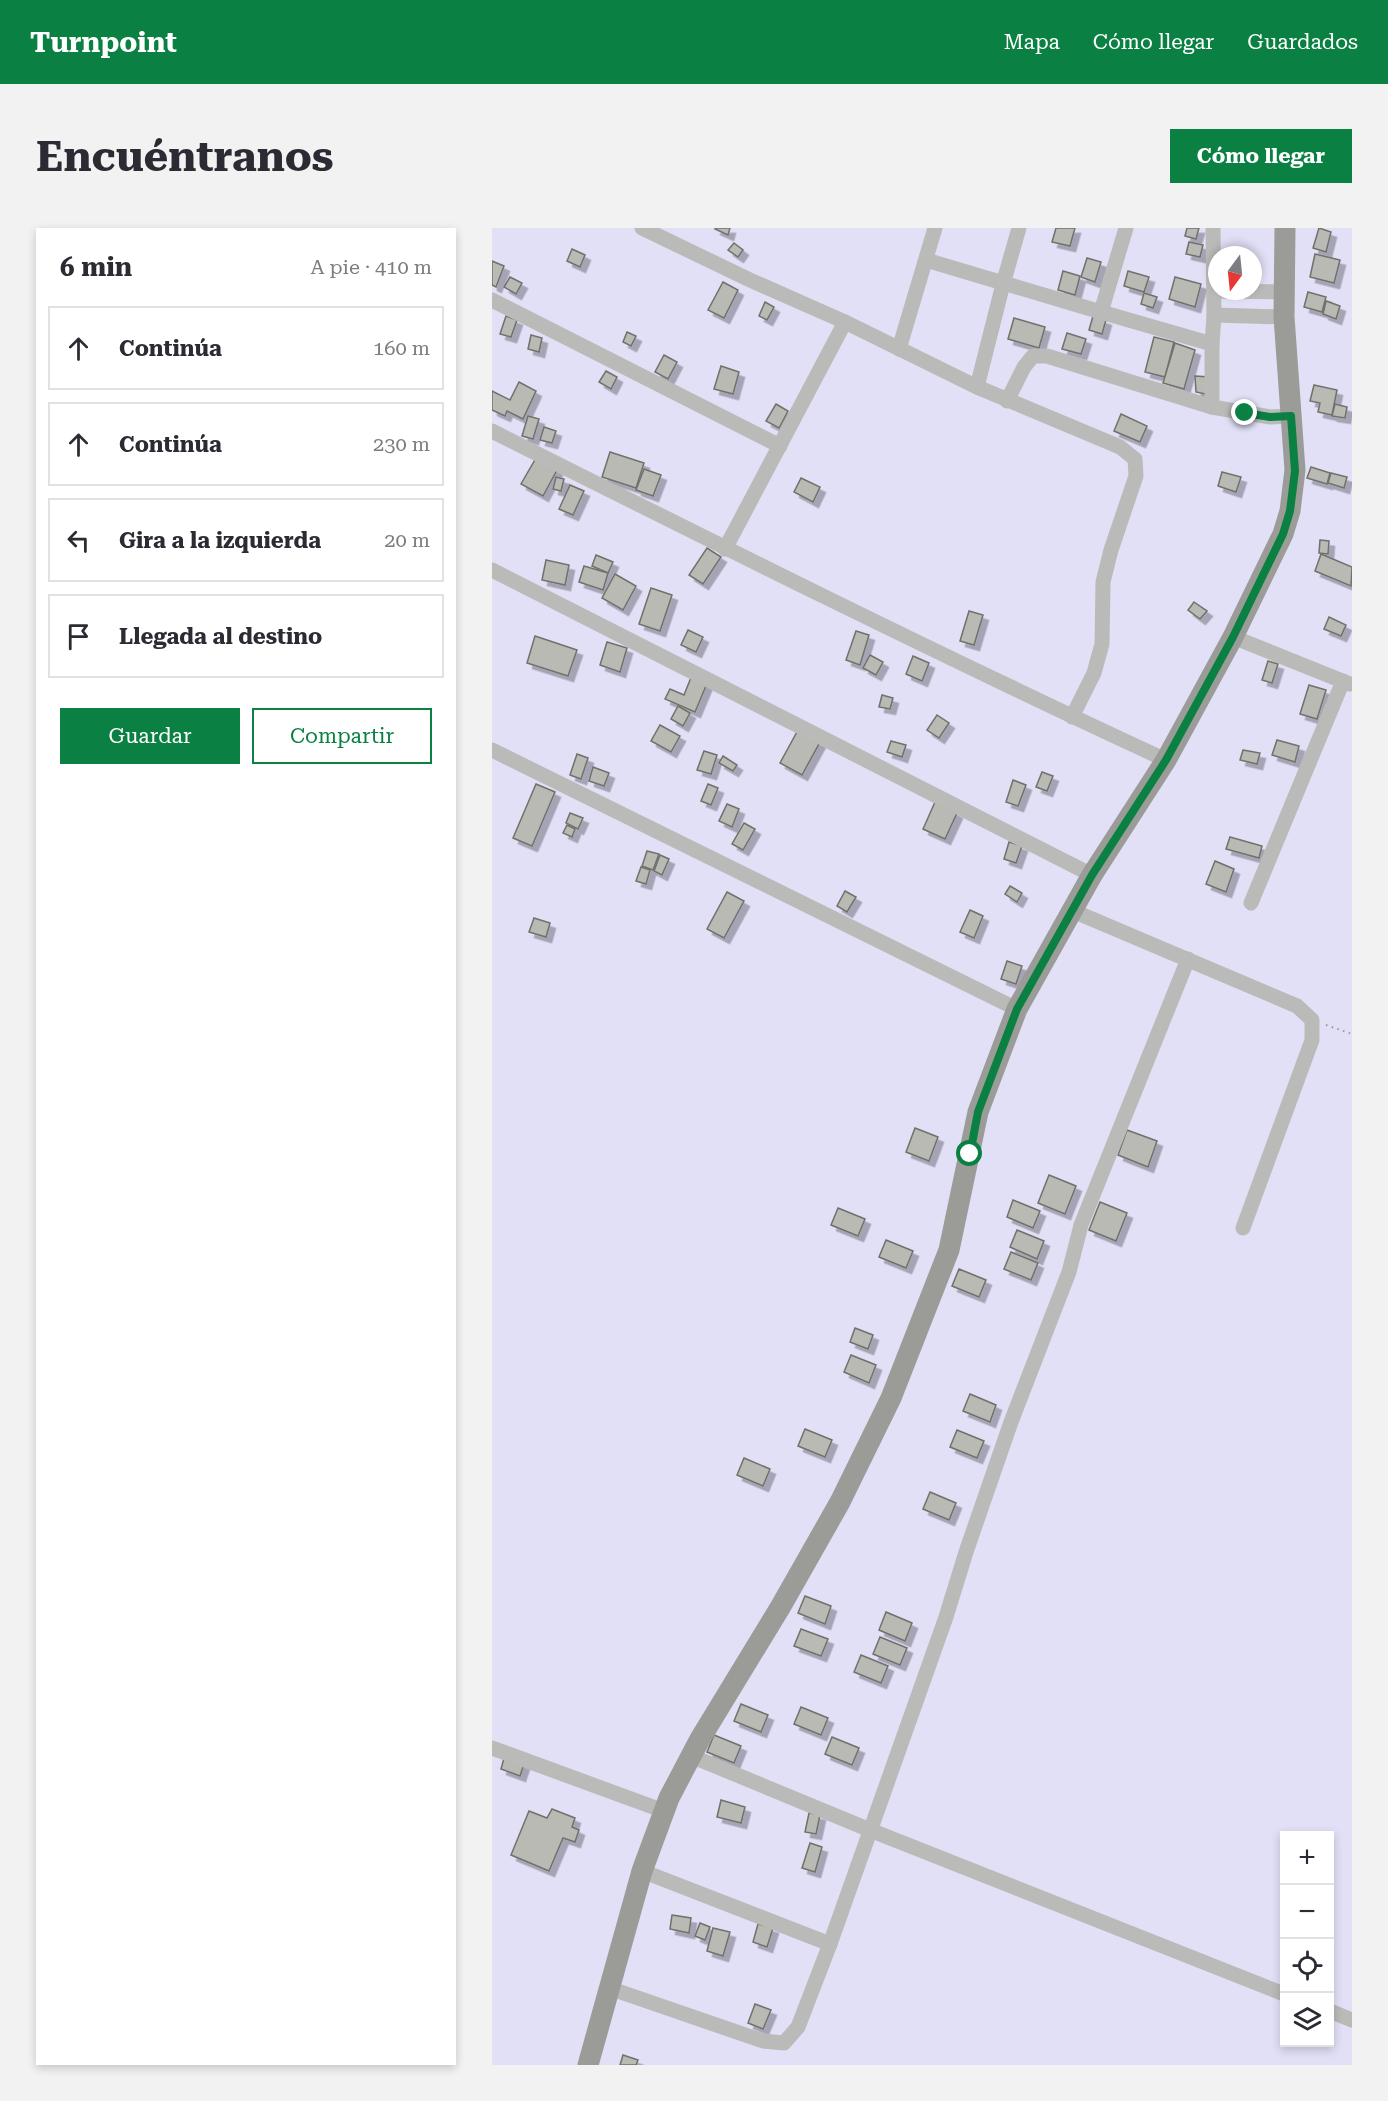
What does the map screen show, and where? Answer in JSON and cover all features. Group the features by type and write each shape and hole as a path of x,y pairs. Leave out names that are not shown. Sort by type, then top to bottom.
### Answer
{"street":[{"path":"642,228 750,280 845,322 1007,401 1120,447 1135,459 1136,476 1111,550 1103,582 1102,644 1094,673 1072,717"},
{"path":"899,349 935,228"},
{"path":"977,387 1019,228"},
{"path":"1101,312 1126,228"},
{"path":"1213,228 1213,246"},
{"path":"588,2065 642,1871 664,1811 691,1756 840,1502 891,1398 949,1250 978,1112 1017,1009 1092,875 1166,760 1274,556 1290,511 1295,471 1284,317 1285,228"},
{"path":"926,260 1212,344"},
{"path":"1262,292 1284,292"},
{"path":"492,300 780,446"},
{"path":"1212,407 1214,300"},
{"path":"1215,315 1284,317"},
{"path":"725,549 845,322"},
{"path":"1007,401 1024,367 1033,356 1047,356 1212,407 1270,417 1291,416"},
{"path":"492,431 725,549 1166,760"},
{"path":"492,570 1092,875"},
{"path":"1233,637 1347,683 1251,903"},
{"path":"492,750 1017,1009"},
{"path":"1073,911 1297,1006 1312,1020 1312,1040 1243,1228"},
{"path":"609,1988 763,2041 784,2043 798,2027 830,1944 946,1617 1011,1422 1069,1272 1081,1226 1188,959"},
{"path":"492,1748 664,1811"},
{"path":"691,1756 870,1830 1281,1993"},
{"path":"642,1871 830,1944"},
{"path":"1334,2013 1352,2020"}],"path":[{"path":"1312,1020 1352,1034"}],"shaded area":[{"path":"492,228 1352,228 1352,2065 492,2065"}],"building":[{"path":"716,228 730,228 728,235"},
{"path":"1056,228 1075,228 1070,246 1052,242"},
{"path":"1187,228 1199,228 1196,239 1185,236"},
{"path":"1319,228 1331,232 1326,252 1313,248"},
{"path":"1189,242 1203,245 1200,257 1186,254"},
{"path":"734,243 743,250 738,257 728,250"},
{"path":"572,249 585,255 580,267 567,261"},
{"path":"1315,254 1340,260 1334,283 1310,277"},
{"path":"1087,258 1101,262 1095,282 1081,277"},
{"path":"492,261 504,266 496,287 492,285"},
{"path":"1063,271 1080,276 1075,295 1058,290"},
{"path":"1128,271 1149,277 1144,292 1124,286"},
{"path":"510,277 522,283 516,294 504,287"},
{"path":"1175,277 1201,284 1195,307 1169,299"},
{"path":"723,282 738,290 724,318 708,310"},
{"path":"1308,292 1326,297 1322,312 1304,307"},
{"path":"1144,293 1157,297 1153,308 1141,304"},
{"path":"1326,301 1340,306 1336,319 1323,314"},
{"path":"765,302 774,307 767,320 759,316"},
{"path":"506,316 517,320 511,337 500,334"},
{"path":"1093,316 1106,320 1102,334 1089,330"},
{"path":"1014,318 1045,327 1039,348 1008,339"},
{"path":"627,332 636,336 631,346 623,342"},
{"path":"1067,333 1086,339 1081,354 1062,349"},
{"path":"531,335 542,338 539,352 528,349"},
{"path":"1154,337 1174,342 1165,377 1145,372"},
{"path":"1175,343 1195,350 1184,389 1163,383"},
{"path":"664,355 677,362 668,379 655,372"},
{"path":"721,366 739,372 733,394 714,389"},
{"path":"606,371 617,377 611,389 599,382"},
{"path":"1195,376 1210,377 1210,395 1196,392"},
{"path":"519,382 536,391 523,419 507,411 505,416 492,410 492,391 510,400"},
{"path":"1314,385 1337,390 1332,415 1318,412 1320,403 1310,401"},
{"path":"776,404 788,411 779,428 766,421"},
{"path":"1335,404 1347,407 1345,418 1332,416"},
{"path":"1121,414 1147,426 1140,442 1114,431"},
{"path":"528,416 539,419 533,439 522,436"},
{"path":"544,427 556,431 552,443 540,440"},
{"path":"610,452 644,463 636,488 602,477"},
{"path":"536,458 557,470 543,496 521,484"},
{"path":"1311,467 1330,473 1327,484 1307,478"},
{"path":"644,469 661,475 653,496 636,490"},
{"path":"1222,472 1241,477 1236,492 1218,486"},
{"path":"1331,473 1347,477 1344,488 1328,483"},
{"path":"556,477 564,479 561,491 553,489"},
{"path":"801,478 820,487 813,502 794,492"},
{"path":"570,485 584,491 573,515 559,509"},
{"path":"1320,540 1329,541 1328,554 1319,553"},
{"path":"707,548 721,557 703,584 689,575"},
{"path":"1321,554 1352,567 1351,586 1315,571"},
{"path":"596,555 613,562 608,573 592,566"},
{"path":"546,560 569,565 565,585 542,580"},
{"path":"584,566 608,573 603,590 579,582"},
{"path":"615,574 636,586 623,610 602,598"},
{"path":"651,588 672,595 660,631 639,624"},
{"path":"1194,602 1207,611 1200,619 1188,610"},
{"path":"969,611 983,615 974,645 960,641"},
{"path":"1329,617 1346,625 1341,636 1324,629"},
{"path":"688,630 703,637 696,652 681,645"},
{"path":"856,631 869,635 860,665 846,660"},
{"path":"535,636 577,650 568,676 527,663"},
{"path":"607,642 627,648 620,672 600,665"},
{"path":"870,655 883,662 876,675 863,668"},
{"path":"913,656 929,663 922,681 906,674"},
{"path":"1268,661 1278,664 1272,683 1262,680"},
{"path":"692,675 708,681 695,712 665,699 670,689 684,695"},
{"path":"1309,685 1326,690 1317,719 1300,714"},
{"path":"882,695 893,698 890,709 879,707"},
{"path":"678,706 690,713 683,726 671,719"},
{"path":"937,715 949,723 939,738 927,730"},
{"path":"660,725 680,736 671,752 651,741"},
{"path":"798,730 820,742 802,775 780,763"},
{"path":"1277,740 1299,746 1295,762 1272,755"},
{"path":"891,741 906,745 902,757 887,752"},
{"path":"1243,750 1260,753 1257,764 1240,760"},
{"path":"704,751 717,755 711,774 697,770"},
{"path":"577,754 588,758 581,779 570,775"},
{"path":"723,756 737,765 733,771 719,763"},
{"path":"593,767 609,773 604,786 589,781"},
{"path":"1042,772 1053,776 1047,791 1036,787"},
{"path":"1013,780 1026,785 1018,806 1006,802"},
{"path":"536,784 555,792 532,846 513,838"},
{"path":"708,784 718,788 711,805 701,801"},
{"path":"935,802 957,813 945,839 923,829"},
{"path":"727,804 739,809 732,827 719,821"},
{"path":"570,813 583,818 578,829 566,823"},
{"path":"744,823 755,829 743,850 732,844"},
{"path":"567,825 575,829 572,837 563,833"},
{"path":"1230,837 1262,846 1259,858 1226,849"},
{"path":"1009,842 1022,846 1016,863 1004,859"},
{"path":"647,851 659,854 653,870 642,866"},
{"path":"660,855 669,859 662,875 654,871"},
{"path":"1215,861 1234,869 1226,892 1206,884"},
{"path":"641,867 650,870 646,884 636,881"},
{"path":"1010,886 1022,893 1017,902 1005,894"},
{"path":"845,891 856,897 847,912 837,906"},
{"path":"727,892 744,901 724,938 707,929"},
{"path":"970,910 983,916 974,938 960,932"},
{"path":"534,918 550,923 546,937 529,932"},
{"path":"1007,961 1022,966 1016,984 1001,979"},
{"path":"915,1128 938,1137 929,1161 906,1152"},
{"path":"1127,1130 1157,1141 1148,1167 1118,1155"},
{"path":"1049,1175 1076,1186 1065,1214 1038,1203"},
{"path":"1013,1200 1040,1211 1033,1228 1007,1217"},
{"path":"1100,1202 1127,1213 1116,1241 1089,1230"},
{"path":"838,1208 865,1219 858,1236 831,1225"},
{"path":"1017,1230 1044,1241 1037,1259 1010,1247"},
{"path":"886,1240 913,1251 906,1268 879,1257"},
{"path":"1011,1252 1038,1263 1031,1280 1004,1269"},
{"path":"959,1269 986,1280 979,1297 952,1286"},
{"path":"855,1328 873,1335 868,1349 850,1342"},
{"path":"851,1355 876,1365 869,1383 844,1372"},
{"path":"970,1394 996,1405 990,1422 963,1411"},
{"path":"805,1429 832,1440 825,1457 798,1446"},
{"path":"957,1430 984,1441 977,1458 950,1447"},
{"path":"744,1458 770,1469 763,1486 737,1475"},
{"path":"930,1492 956,1503 949,1520 923,1509"},
{"path":"805,1596 831,1606 825,1624 798,1613"},
{"path":"886,1612 912,1623 905,1641 879,1630"},
{"path":"801,1629 828,1639 821,1656 794,1646"},
{"path":"880,1637 907,1648 900,1665 873,1654"},
{"path":"861,1655 888,1666 881,1683 854,1672"},
{"path":"741,1704 768,1715 761,1732 734,1721"},
{"path":"801,1707 828,1718 821,1735 794,1724"},
{"path":"714,1735 741,1746 734,1763 707,1752"},
{"path":"832,1737 859,1748 852,1765 825,1754"},
{"path":"504,1758 524,1764 520,1776 501,1769"},
{"path":"721,1800 745,1807 741,1823 717,1817"},
{"path":"552,1809 575,1818 572,1827 579,1830 575,1842 563,1838 549,1871 511,1855 529,1811 547,1818"},
{"path":"809,1813 820,1815 816,1834 805,1832"},
{"path":"810,1843 822,1847 815,1872 802,1868"},
{"path":"672,1915 691,1918 689,1933 670,1929"},
{"path":"700,1923 710,1927 705,1940 695,1936"},
{"path":"758,1924 773,1928 767,1947 753,1942"},
{"path":"713,1928 730,1932 723,1956 707,1951"},
{"path":"755,2004 771,2010 763,2029 748,2023"},
{"path":"623,2055 638,2060 636,2065 620,2065"}],"route":[{"path":"970,1154 978,1112 1017,1009 1092,875 1166,760 1233,637 1283,534 1294,493 1295,471 1291,416 1270,417 1245,413"}]}
